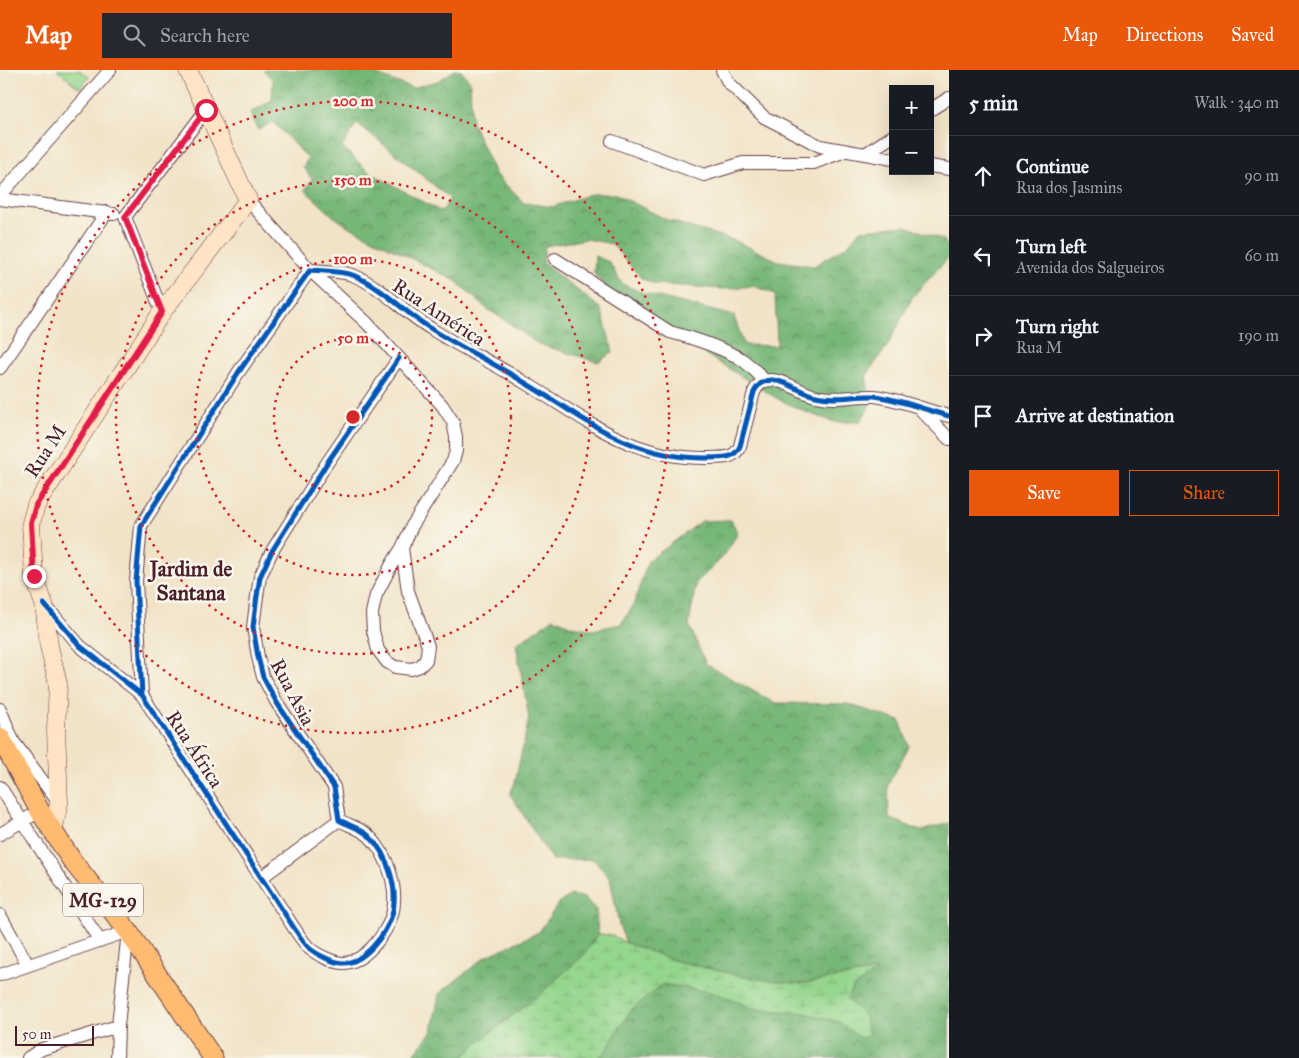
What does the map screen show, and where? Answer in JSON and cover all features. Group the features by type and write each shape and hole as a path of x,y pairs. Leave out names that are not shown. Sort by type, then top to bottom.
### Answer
{"main road":[{"name":"MG-129","path":"0,737 40,813 73,862 128,932 213,1058"}],"street":[{"path":"0,198 110,70"},
{"path":"188,70 248,200 310,270 366,323 399,358 442,405 452,422 456,437 456,451 453,461 424,504 393,562 376,595 372,613 373,631 378,650 387,662 395,667 412,669 420,666 426,660 428,646 408,591 402,548"},
{"path":"722,70 728,82 764,117 820,146 889,158"},
{"path":"934,107 949,98"},
{"path":"125,217 206,110"},
{"path":"866,154 889,139"},
{"path":"612,141 704,175 744,163 814,163 845,150"},
{"path":"934,167 949,170"},
{"path":"0,198 108,212 125,217"},
{"name":"Rua M","path":"54,832 59,803 56,730 58,684 49,646 44,604 34,576 31,523 36,505 162,312 248,200"},
{"path":"0,368 108,212"},
{"path":"125,217 162,312"},
{"path":"556,259 670,332 685,336 738,358 765,380 782,382 816,396 832,398 872,396 895,400 919,409 949,416"},
{"path":"142,696 136,581 141,526 238,373 310,270"},
{"name":"Rua América","path":"310,270 353,275 387,296 429,328 523,381 609,435 650,451 700,458 733,456 740,446 754,392 758,384 765,380"},
{"name":"Rua Asia","path":"339,820 334,788 277,703 264,677 258,657 253,627 256,596 260,577 272,551 327,462 399,358"},
{"path":"919,409 949,439"},
{"name":"Rua África","path":"44,604 80,646 142,696 296,931 309,948 318,954 341,963 352,962 376,944 392,915 393,886 390,870 369,836 339,820"},
{"path":"0,709 13,741 59,803"},
{"path":"0,786 100,941"},
{"path":"0,834 40,813"},
{"path":"261,878 339,820"},
{"path":"0,915 28,965"},
{"path":"0,975 128,932 118,1026 117,1058"},
{"path":"28,1058 42,1049 118,1026"}],"green space":[{"path":"57,70 80,70 89,77 80,89"},
{"path":"263,70 372,70 375,74 412,88 438,81 455,70 460,70 470,81 472,123 495,174 524,203 552,207 591,194 616,194 667,220 736,241 778,261 814,266 848,245 860,230 906,226 944,240 949,249 949,257 913,296 888,345 866,376 871,404 860,422 835,422 808,413 778,399 614,298 594,273 595,256 609,262 622,284 643,293 734,316 744,345 777,346 775,294 754,286 723,289 654,284 641,278 612,244 587,239 545,246 543,263 601,309 613,352 598,362 538,344 487,309 456,281 346,225 333,216 305,190 312,179 303,167 308,158 273,122 258,130 250,113 272,100 273,80","holes":["357,123 450,198 442,212 369,172 342,147"]},
{"path":"731,520 738,533 723,557 696,583 689,625 706,664 774,703 848,704 900,721 909,746 888,785 889,818 921,831 949,823 949,1058 597,1058 604,1053 630,1011 662,984 710,992 758,1009 805,1013 839,1022 846,999 853,988 876,971 800,984 750,978 676,961 626,943 619,925 610,878 593,859 552,860 510,794 515,782 529,718 516,644 554,618 572,626 593,630 621,624 633,606 648,561 702,521"},
{"path":"571,895 585,898 596,910 598,934 584,955 533,1000 477,1043 463,1058 411,1058 432,1031 439,994 485,957 539,932 559,903"},
{"path":"598,934 612,935 626,943 676,961 750,978 800,984 877,971 853,988 847,999 864,1015 869,1036 860,1038 839,1022 805,1013 758,1009 710,992 663,984 630,1011 604,1053 597,1058 463,1058 477,1043 533,1000 584,955"}],"cycle path":[{"path":"142,695 136,581 141,526 238,373 310,270 345,273 365,281 452,342 511,374 609,434 654,452 708,458 731,456 740,446 754,392 761,383 769,380 784,382 816,396 830,398 874,396 949,416"},
{"path":"44,604 80,646 142,695 308,947 321,956 342,963 358,959 379,939 392,915 394,895 390,873 382,852 369,836 339,820 334,787 277,703 263,677 253,627 260,577 272,551 327,463 399,358"}],"district":[{"name":"Jardim de Santana","path":"191,581"}],"route":[{"path":"34,576 31,523 36,505 162,312 125,217 206,110"}]}
